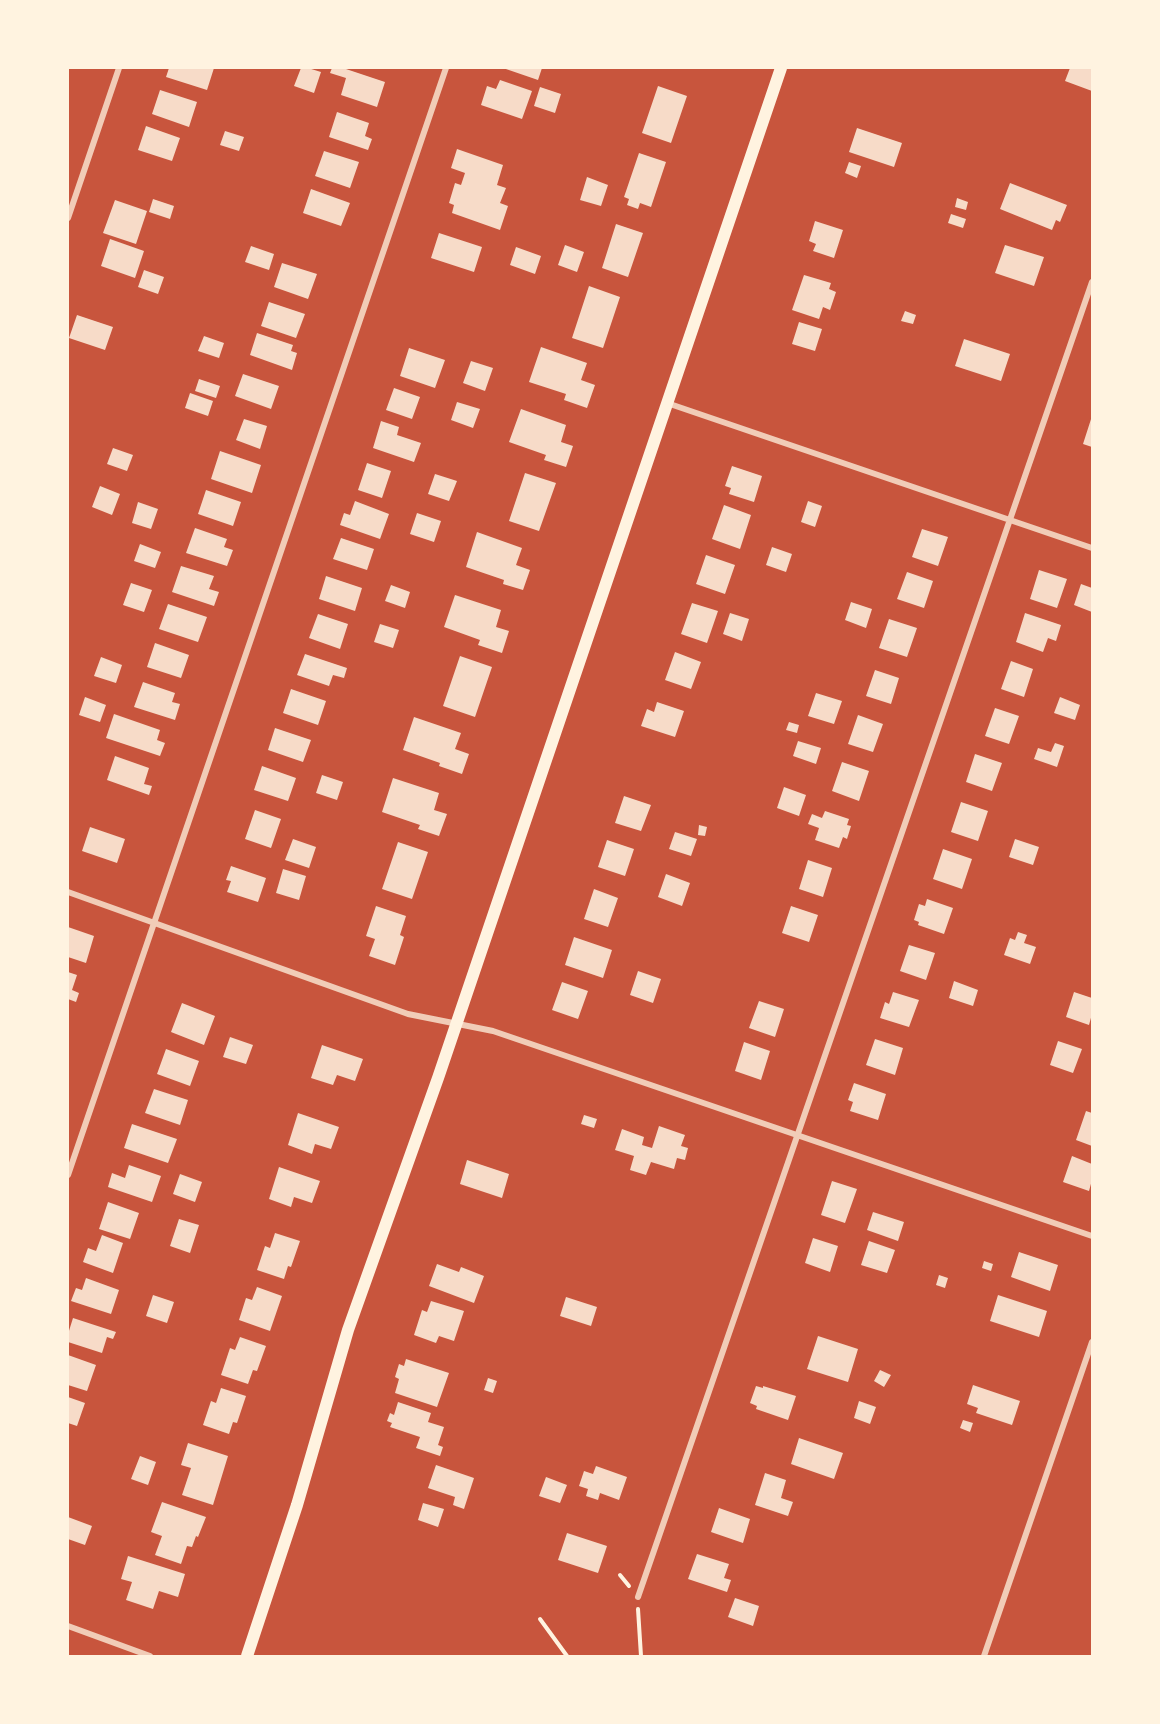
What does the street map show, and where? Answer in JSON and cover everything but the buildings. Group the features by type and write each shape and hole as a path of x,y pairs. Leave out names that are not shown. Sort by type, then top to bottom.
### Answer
{"main road":[{"path":"247,1656 297,1505 348,1330 456,1024 781,68"}],"street":[{"path":"68,218 119,68"},
{"path":"68,1175 446,68"},
{"path":"638,1597 1092,282"},
{"path":"667,403 1092,548"},
{"path":"68,892 408,1014 493,1031 1092,1236"},
{"path":"984,1656 1092,1342"},
{"path":"68,1626 150,1656"}],"path":[{"path":"620,1575 638,1597 641,1656"},
{"path":"540,1619 567,1656"}]}
